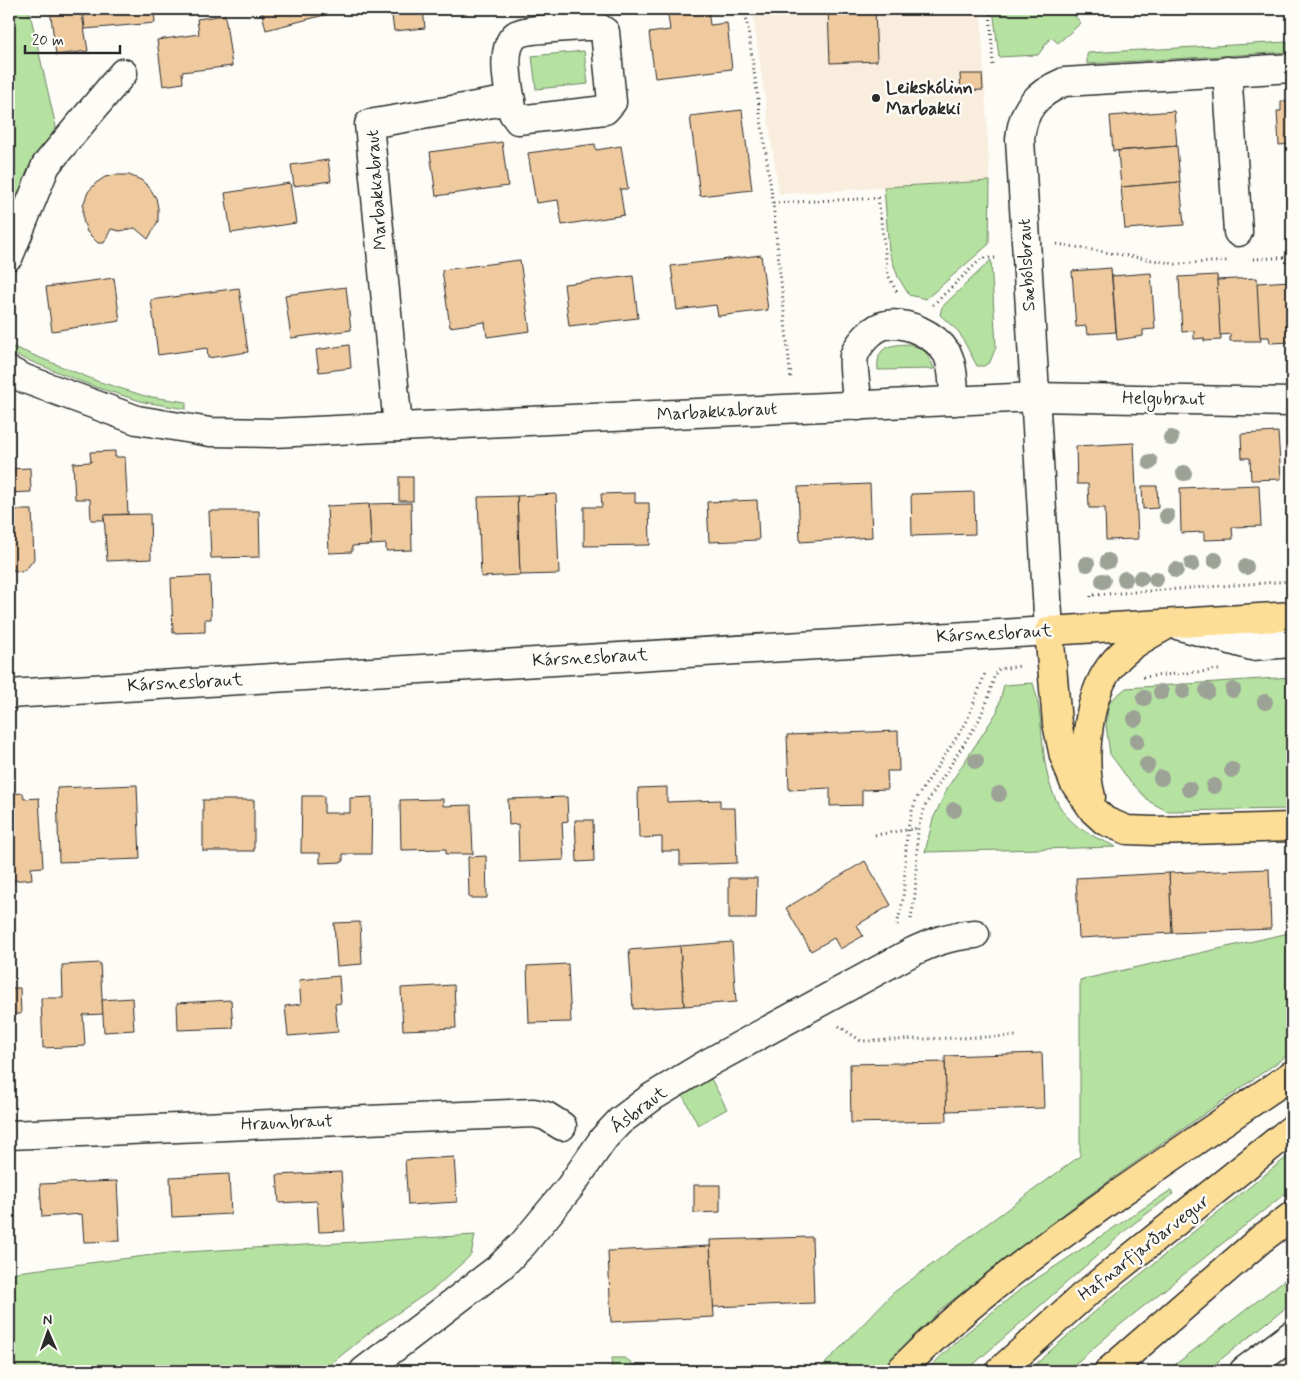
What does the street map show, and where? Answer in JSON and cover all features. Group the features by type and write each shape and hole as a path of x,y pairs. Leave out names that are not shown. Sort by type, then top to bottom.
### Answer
{"main road":[{"name":"Kársnesbraut","path":"1049,631 1292,616"},
{"path":"1094,811 1086,780 1086,742 1093,708 1104,677 1114,662 1131,646 1170,623"},
{"path":"1049,631 1057,723 1064,756 1074,782 1094,811 1105,821 1127,830 1154,831 1292,827"},
{"path":"900,1371 926,1344 1023,1262 1292,1075"},
{"name":"Hafnarfjarðarvegur","path":"1000,1371 1083,1296 1292,1129"},
{"path":"1109,1371 1177,1310 1261,1239 1292,1216"},
{"path":"1120,1371 1177,1310"}],"street":[{"path":"584,26 596,26 605,32 612,102 605,110 518,120 513,113 511,100 506,60 509,44 517,34 584,26"},
{"name":"Sæbólsbraut","path":"1049,631 1020,139 1021,126 1026,114 1032,103 1041,94 1064,82 1292,68"},
{"path":"1227,71 1238,232"},
{"path":"9,256 46,165 123,73"},
{"name":"Marbakkabraut","path":"398,427 369,124 511,100"},
{"path":"858,406 854,357 865,337 885,325 908,327 930,335 947,353 953,381 954,401"},
{"name":"Marbakkabraut","path":"14,380 137,420 210,432 273,433 1035,398"},
{"name":"Helgubraut","path":"1035,398 1292,402"},
{"name":"Kársnesbraut","path":"1170,623 1252,646 1292,643"},
{"name":"Kársnesbraut","path":"9,694 1049,631"},
{"name":"Ásbraut","path":"364,1371 500,1267 522,1244 570,1186 604,1138 620,1121 652,1097 710,1062 935,941 954,936 975,934"},
{"name":"Hraunbraut","path":"9,1135 534,1113 546,1116 562,1126"},
{"path":"1244,1371 1292,1335"}],"path":[{"path":"745,9 773,203 791,380"},
{"path":"990,9 993,66"},
{"path":"773,203 878,198 888,275 899,297"},
{"path":"1052,243 1176,264 1231,260"},
{"path":"1249,259 1292,257"},
{"path":"908,327 982,258 1001,258"},
{"path":"1091,595 1292,581"},
{"path":"886,966 910,921 915,896 918,828 926,804 979,720 988,699 995,674 999,669 1026,666"},
{"path":"1141,677 1226,669"},
{"path":"886,966 903,899 907,830 913,808 918,796 966,723 986,671"},
{"path":"875,835 918,828"},
{"path":"823,1000 837,1024 861,1041 1017,1036"}],"shaded area":[{"name":"Leikskólinn Marbakki","path":"752,9 979,9 981,15 990,181 779,194"},
{"path":"1292,1344 1292,1371 1259,1371"}],"green space":[{"path":"18,9 29,9 56,127 37,159 9,230 9,23"},
{"path":"993,9 1069,9 1081,23 1058,43 1051,37 1038,55 999,57"},
{"path":"1288,42 1289,52 1087,64 1087,53"},
{"path":"584,51 588,84 536,89 532,56"},
{"path":"990,181 989,244 926,299 909,295 898,277 889,251 884,187"},
{"path":"991,260 996,347 990,362 984,366 977,366 959,332 940,315 942,307"},
{"path":"910,344 925,351 935,369 878,370 879,356 882,351 891,346"},
{"path":"9,347 16,348 97,381 145,396 186,402 186,409 144,402 95,387 10,353"},
{"path":"1292,677 1292,809 1167,811 1150,802 1129,780 1110,754 1106,725 1109,702 1126,688"},
{"path":"1033,683 1038,701 1048,778 1054,796 1064,812 1078,827 1116,847 925,852 933,819 948,787 997,712 1004,685"},
{"path":"1289,841 1292,841 1292,1052 1085,1198 941,1309 883,1371 818,1371 893,1293 1080,1156 1080,980 1289,933"},
{"path":"710,1077 727,1109 698,1125 681,1092"},
{"path":"1292,1153 1292,1188 1120,1325 1067,1371 1029,1371 1106,1302"},
{"path":"1171,1190 1173,1194 1132,1225 966,1371 926,1371 960,1338 1021,1289"},
{"path":"475,1235 471,1255 436,1287 374,1329 322,1371 9,1371 9,1273 169,1253"},
{"path":"1292,1274 1292,1303 1206,1371 1167,1371"},
{"path":"612,1358 625,1358 643,1371 613,1371 611,1369"}],"building":[{"path":"50,9 81,9 88,51 56,55"},
{"path":"83,9 154,9 155,23 85,29"},
{"path":"261,9 344,9 344,10 266,30"},
{"path":"391,9 423,9 425,28 394,31"},
{"path":"667,9 708,9 710,25 727,23 732,69 655,78 649,33 670,30"},
{"path":"828,9 875,9 877,61 830,63"},
{"path":"225,15 232,66 182,72 183,83 163,86 157,40 199,34 197,19"},
{"path":"960,74 982,74 983,90 961,91"},
{"path":"1281,101 1292,101 1292,144 1279,145 1277,111 1281,111"},
{"path":"742,110 752,190 700,196 690,116"},
{"path":"1174,111 1177,146 1113,151 1110,116"},
{"path":"502,142 508,186 436,196 430,152"},
{"path":"595,144 596,150 621,146 628,189 620,189 624,215 562,225 558,200 536,203 528,153"},
{"path":"1177,146 1180,182 1121,187 1118,151"},
{"path":"328,160 331,181 294,186 291,165"},
{"path":"129,175 141,180 149,187 156,198 158,221 148,239 135,228 120,231 111,229 104,243 98,243 87,232 83,220 83,205 88,192 105,177"},
{"path":"1180,182 1184,225 1125,229 1121,187"},
{"path":"290,183 296,223 231,233 225,193"},
{"path":"761,255 768,310 718,316 716,305 677,310 671,266"},
{"path":"520,260 530,331 487,337 485,322 450,327 442,270"},
{"path":"1111,268 1116,332 1087,334 1086,326 1076,327 1072,271"},
{"path":"1151,273 1155,329 1143,330 1143,336 1117,340 1112,276"},
{"path":"1217,275 1221,340 1204,341 1204,338 1194,339 1194,331 1182,332 1179,277"},
{"path":"633,276 638,318 569,326 564,284"},
{"path":"114,278 120,321 52,331 46,287"},
{"path":"1257,278 1261,341 1230,341 1230,334 1220,335 1217,280"},
{"path":"1291,281 1292,342 1270,343 1269,337 1260,337 1257,283"},
{"path":"346,287 351,330 291,338 285,295"},
{"path":"239,288 248,352 208,358 207,348 158,355 151,300"},
{"path":"349,345 351,368 319,372 316,350"},
{"path":"1278,432 1281,479 1251,480 1250,458 1242,458 1241,434"},
{"path":"1134,443 1138,539 1106,540 1105,508 1089,508 1088,484 1077,484 1076,446"},
{"path":"115,451 115,457 125,457 128,514 104,515 104,520 91,520 90,499 75,499 73,463 91,462 90,452"},
{"path":"30,468 31,492 9,493 9,469"},
{"path":"399,477 413,477 413,501 399,501"},
{"path":"870,484 872,537 800,542 798,487"},
{"path":"1259,485 1261,526 1232,527 1233,539 1204,540 1204,532 1181,533 1180,488"},
{"path":"1142,486 1157,486 1158,508 1143,509"},
{"path":"974,492 975,534 912,536 911,494"},
{"path":"635,493 635,503 649,503 650,545 584,546 584,507 602,507 601,494"},
{"path":"556,494 559,574 520,575 517,496"},
{"path":"517,496 520,575 481,577 478,497"},
{"path":"757,500 759,540 709,542 707,502"},
{"path":"411,503 412,550 386,551 386,544 371,545 369,504"},
{"path":"369,504 371,545 352,546 352,552 329,553 327,506"},
{"path":"9,510 32,510 34,559 21,572 9,569"},
{"path":"209,511 259,511 260,557 211,558"},
{"path":"150,514 151,559 107,561 104,515"},
{"path":"210,576 211,619 205,619 205,632 173,633 171,578"},
{"path":"898,731 899,771 887,771 888,789 862,790 862,805 830,806 830,788 789,790 787,735"},
{"path":"137,785 140,859 59,862 57,788"},
{"path":"667,787 667,802 720,800 720,808 735,808 737,863 680,865 680,851 662,851 662,837 639,838 638,788"},
{"path":"23,793 24,799 39,798 43,867 31,868 32,879 11,881 9,794"},
{"path":"302,796 324,796 324,813 350,813 350,798 372,797 371,854 343,854 343,862 320,863 320,853 301,853"},
{"path":"567,797 568,821 562,822 564,860 519,862 518,824 509,825 508,799"},
{"path":"443,799 443,806 471,805 473,854 446,854 446,849 401,850 400,800"},
{"path":"203,800 254,800 254,851 203,851"},
{"path":"575,820 593,820 594,861 577,862"},
{"path":"9,842 11,881 9,881"},
{"path":"486,856 487,898 469,898 468,857"},
{"path":"865,861 891,905 857,925 863,936 840,949 834,938 811,951 786,908"},
{"path":"1269,869 1271,929 1172,933 1169,873"},
{"path":"1169,873 1172,933 1079,938 1076,878"},
{"path":"729,878 757,878 756,919 729,919"},
{"path":"360,922 362,964 337,966 334,923"},
{"path":"732,942 736,1002 684,1006 680,946"},
{"path":"680,946 684,1006 633,1009 629,950"},
{"path":"100,963 103,1014 83,1015 85,1046 43,1048 41,998 63,998 62,965"},
{"path":"568,964 571,1022 529,1023 527,966"},
{"path":"339,976 341,1003 335,1004 338,1032 288,1036 285,1006 301,1004 299,980"},
{"path":"454,985 456,1028 403,1030 401,988"},
{"path":"9,988 20,988 21,1014 9,1014"},
{"path":"132,998 134,1030 104,1032 102,1000"},
{"path":"231,1000 233,1028 178,1030 177,1003"},
{"path":"1042,1053 1044,1108 946,1111 945,1056"},
{"path":"945,1062 947,1121 851,1123 850,1064"},
{"path":"454,1157 457,1202 408,1205 405,1160"},
{"path":"341,1172 345,1231 319,1232 317,1201 279,1203 277,1175"},
{"path":"229,1174 231,1214 172,1217 170,1177"},
{"path":"117,1181 120,1241 84,1242 82,1214 42,1217 40,1184"},
{"path":"694,1185 720,1185 720,1212 694,1213"},
{"path":"812,1237 814,1303 713,1307 710,1240"},
{"path":"710,1246 714,1317 611,1322 608,1251"}],"place":[{"name":"Leikskólinn Marbakki","path":"876,98"}]}
